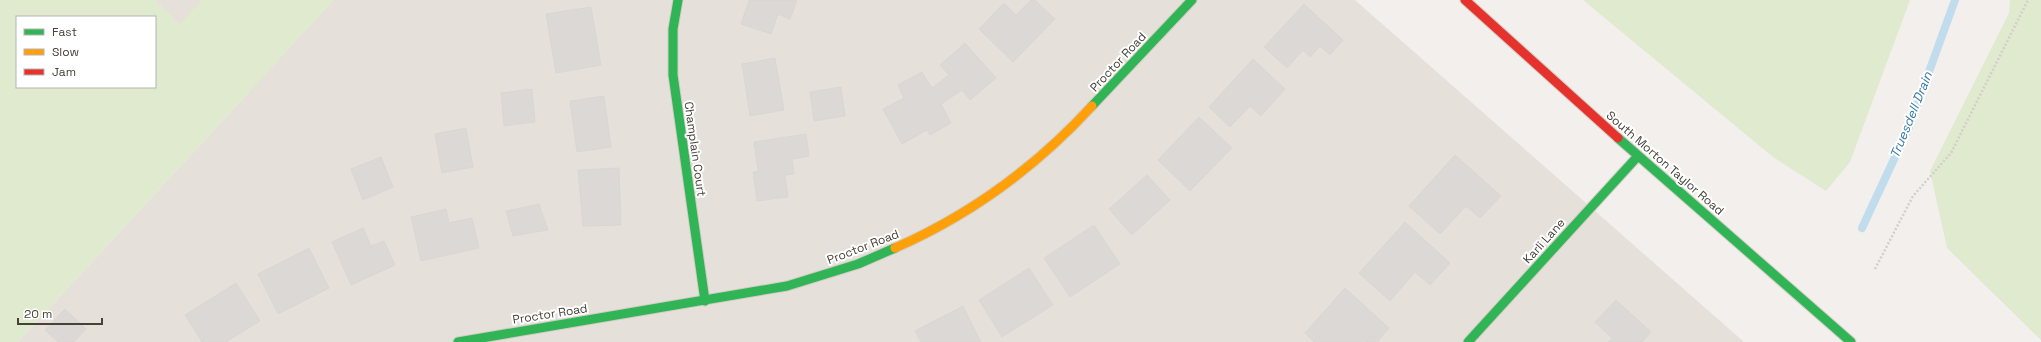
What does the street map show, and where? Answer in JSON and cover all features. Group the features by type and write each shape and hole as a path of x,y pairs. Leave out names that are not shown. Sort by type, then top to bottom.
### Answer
{"street":[{"name":"Champlain Court","path":"678,0 673,28 673,75 705,301"},
{"name":"Proctor Road","path":"458,342 787,286 858,264 924,235 962,214 998,190 1044,154 1078,122 1192,0"},
{"name":"South Morton Taylor Road","path":"1465,0 1638,156 1851,342"},
{"name":"Karli Lane","path":"1468,342 1638,156"}],"path":[{"path":"1876,269 1913,196 1951,153 2028,0"}],"shaded area":[{"path":"154,0 1355,0 1744,342 18,342 250,91"}],"green space":[{"path":"0,0 154,0 180,24 202,0 334,0 18,342 0,342"},
{"path":"1583,0 1910,0 1850,162 1826,191 1773,157"},
{"path":"2010,0 2041,0 2041,340 1947,248 1930,171 2009,13"}],"building":[{"path":"749,0 797,0 790,19 778,14 771,34 741,24"},
{"path":"1031,0 1035,0 1055,19 1013,62 979,29 1004,3 1016,15"},
{"path":"1304,4 1343,40 1330,55 1320,46 1310,57 1303,50 1287,68 1264,47"},
{"path":"591,7 601,65 556,73 546,14"},
{"path":"965,43 996,78 970,100 962,90 941,104 951,123 930,135 927,130 902,144 883,109 904,98 898,85 922,72 932,88 949,75 940,65"},
{"path":"775,58 784,110 750,116 742,64"},
{"path":"1253,59 1285,89 1261,116 1250,106 1230,127 1209,107"},
{"path":"841,87 845,116 814,121 810,92"},
{"path":"532,89 535,122 504,126 501,93"},
{"path":"604,96 611,147 577,152 570,101"},
{"path":"1199,117 1232,148 1190,191 1158,160"},
{"path":"466,128 473,167 442,173 435,134"},
{"path":"806,134 809,156 792,159 794,174 785,175 788,197 757,201 753,172 758,171 754,142"},
{"path":"1455,155 1501,196 1480,218 1466,206 1440,234 1409,206"},
{"path":"381,157 393,187 363,200 351,169"},
{"path":"619,168 621,225 583,226 578,170"},
{"path":"1147,175 1170,200 1132,235 1109,209"},
{"path":"539,204 548,230 513,236 506,211"},
{"path":"446,209 449,223 472,218 479,248 421,261 411,217"},
{"path":"1405,222 1450,263 1430,285 1415,272 1390,301 1359,273"},
{"path":"1094,225 1120,264 1070,297 1044,258"},
{"path":"363,228 371,246 384,241 395,265 351,285 332,242"},
{"path":"309,248 329,288 278,314 258,274"},
{"path":"1029,268 1053,305 1002,337 979,300"},
{"path":"236,283 260,321 226,342 202,342 185,315"},
{"path":"1345,288 1389,328 1377,342 1314,342 1305,333"},
{"path":"1616,300 1651,332 1643,341 1644,342 1608,342 1612,338 1595,322"},
{"path":"963,306 981,342 921,342 915,331"},
{"path":"65,309 86,329 74,342 58,342 45,330"}],"waterway":[{"name":"Truesdell Drain","path":"1862,228 1909,127 1955,0"}],"traffic: fast":[{"path":"678,0 673,29 673,75 705,301"},
{"path":"1092,106 1192,0"},
{"path":"1618,138 1851,342"},
{"path":"1468,342 1638,156"},
{"path":"458,342 787,286 858,264 895,248"}],"traffic: slow":[{"path":"895,248 950,220 1001,188 1048,149 1092,106"}],"traffic: jam":[{"path":"1465,0 1618,138"}]}
